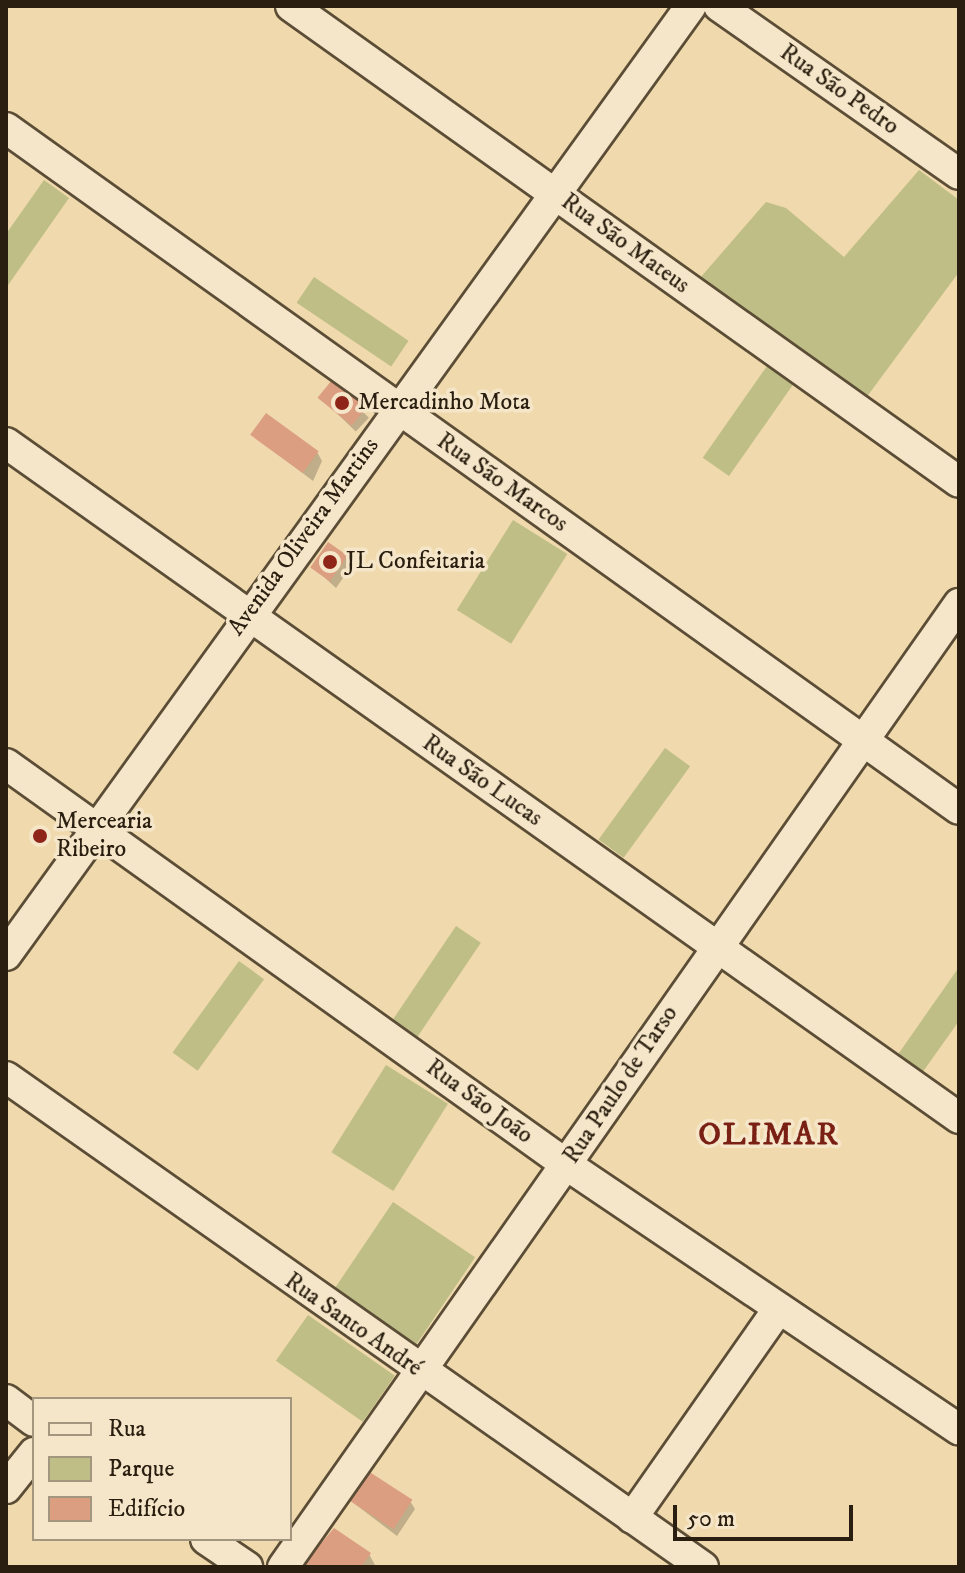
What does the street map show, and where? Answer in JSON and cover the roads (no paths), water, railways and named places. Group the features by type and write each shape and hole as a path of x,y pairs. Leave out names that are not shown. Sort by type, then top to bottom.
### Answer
{"street":[{"name":"Rua São Mateus","path":"291,6 959,482"},
{"name":"Avenida Oliveira Martins","path":"6,955 246,615 691,6"},
{"name":"Rua São Pedro","path":"719,6 959,174"},
{"name":"Rua São Marcos","path":"6,128 959,809"},
{"name":"Rua São Lucas","path":"6,443 959,1118"},
{"name":"Rua Paulo de Tarso","path":"283,1567 567,1165 715,945 864,741 959,604"},
{"name":"Rua São João","path":"6,764 567,1165 959,1429"},
{"name":"Rua Santo André","path":"6,1077 420,1373 703,1567"},
{"path":"632,1518 779,1308"},
{"path":"6,1400 32,1420"},
{"path":"6,1488 32,1456"},
{"path":"208,1541 237,1564"}],"place":[{"name":"Mercadinho Mota","path":"342,403"},
{"name":"JL Confeitaria","path":"330,562"},
{"name":"Mercearia Ribeiro","path":"40,836"}],"district":[{"name":"OLIMAR","path":"769,1135"}]}
